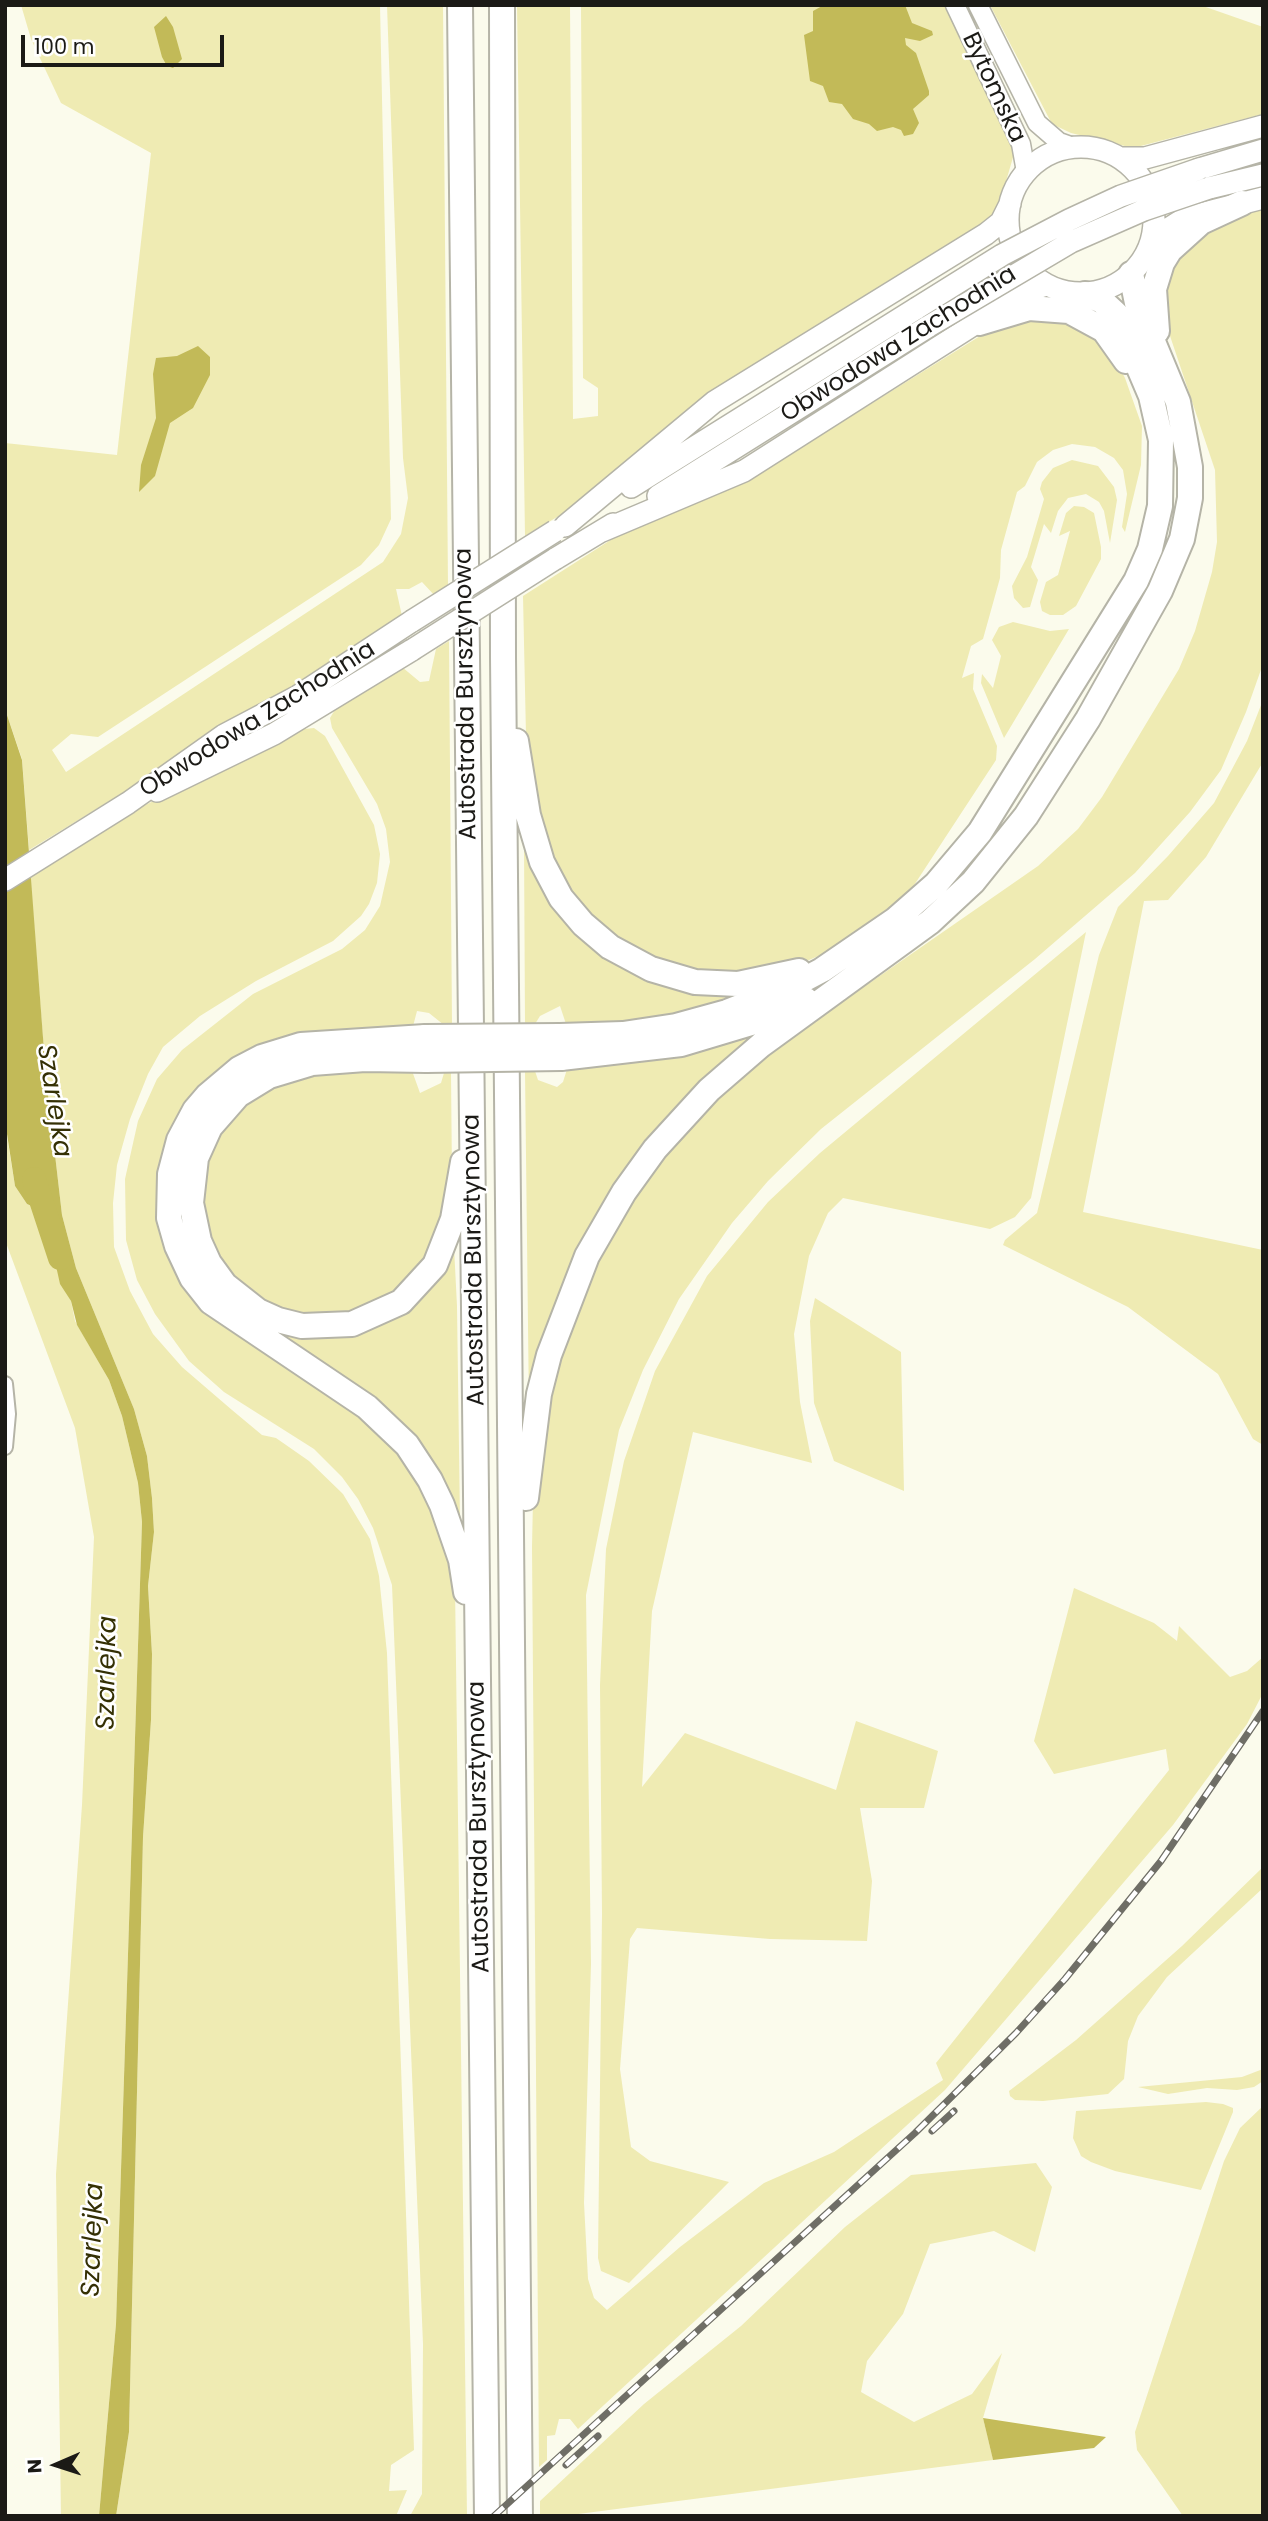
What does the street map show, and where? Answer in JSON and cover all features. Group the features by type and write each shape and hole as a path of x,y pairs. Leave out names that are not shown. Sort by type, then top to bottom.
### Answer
{"highway":[{"name":"Autostrada Bursztynowa","path":"460,5 474,1092 487,2516"},
{"name":"Autostrada Bursztynowa","path":"502,5 503,657 520,2516"},
{"path":"1158,350 1154,298 1162,263 1190,230 1252,201"},
{"path":"479,1673 461,1560 443,1505 417,1459 393,1430 367,1406 211,1302 192,1278 184,1263 169,1218 170,1174 178,1140 195,1110 216,1087 239,1069 262,1057 301,1045 425,1049 560,1047 701,1020 848,967 951,904 1013,834 1088,719 1160,591 1182,539 1190,498 1190,467 1178,402 1137,303 1131,274"},
{"path":"512,1589 525,1511 528,1466 546,1365 571,1290 606,1220 655,1149 709,1090 848,967 936,884 970,846 999,805 1136,581 1154,536 1160,506 1163,467 1157,419 1131,343 1110,307 1085,294"},
{"path":"979,323 1029,308 1047,307 1081,315 1104,330 1124,356 1138,387 1163,467"},
{"path":"503,657 535,845 561,898 592,932 620,953 651,970 695,982 716,984 848,967"},
{"path":"425,1049 296,1066 256,1082 220,1113 196,1158 191,1203 204,1253 216,1275 235,1294 278,1320 326,1328 365,1320 394,1306 413,1292 435,1265 450,1231 474,1092"}],"main road":[{"path":"560,528 714,402 986,234 1001,222 1026,172 1047,155 1073,147 1097,149 1120,158 1145,158 1263,126"},
{"name":"Obwodowa Zachodnia","path":"128,803 238,754 316,710 602,531 923,317 1002,255 1121,196 1263,150"},
{"path":"1010,204 1012,244 1025,267 1046,285 1065,292 1085,294 1102,291 1131,274 1140,264 1152,239 1154,208 1149,193 1142,179 1120,158"},
{"name":"Obwodowa Zachodnia","path":"128,803 224,735 298,696 560,528 603,506 923,317 1071,242 1144,210 1209,188 1263,174"},
{"path":"1152,239 1185,218 1252,201"},
{"path":"602,531 753,466 1025,292 1046,285"},
{"path":"5,880 128,803"}],"street":[{"name":"Bytomska","path":"955,5 1021,144 1026,172"},
{"name":"Bytomska","path":"978,5 1037,123 1059,142 1073,147"},
{"path":"5,1384 8,1414 5,1447"}],"shaded area":[{"path":"21,5 380,5 391,519 379,545 361,565 98,737 71,734 52,750 66,772 383,562 401,534 408,498 403,458 387,5 443,5 448,586 435,596 422,582 409,589 396,589 402,616 190,752 29,850 22,759 5,709 5,443 117,455 151,153 61,103 31,39"},
{"path":"517,5 570,5 573,419 598,416 598,388 583,378 581,5 948,5 1005,126 1014,154 1002,195 989,221 579,504 525,536"},
{"path":"824,5 905,5 912,23 932,31 933,35 920,41 905,38 906,45 916,53 929,91 929,95 913,109 919,123 913,134 904,136 901,130 893,127 877,131 869,124 853,119 842,104 829,102 823,86 810,81 804,35 813,31 813,11"},
{"path":"990,5 1200,5 1263,27 1263,114 1133,148 1071,133 1052,124"},
{"path":"166,16 173,27 182,59 173,68 167,66 162,57 154,27"},
{"path":"1263,209 1263,664 1221,770 1190,812 1135,873 1035,959 821,1129 768,1181 732,1223 679,1299 643,1370 619,1430 586,1595 591,1964 584,2203 588,2279 594,2298 607,2310 680,2247 764,2183 834,2152 943,2080 936,2063 1169,1770 1166,1749 1054,1774 1034,1741 1074,1588 1154,1623 1177,1641 1179,1626 1230,1677 1247,1671 1263,1657 1263,1693 1247,1724 1173,1825 945,2090 578,2429 570,2419 559,2419 555,2435 547,2436 547,2460 539,2467 532,1547 533,1499 550,1384 604,1240 690,1120 797,1028 871,982 1038,866 1078,829 1102,797 1179,669 1195,631 1212,572 1217,542 1215,470 1164,318 1162,289 1180,247 1229,218"},
{"path":"1032,315 1063,319 1107,344 1125,378 1142,426 1141,465 1125,532 1122,527 1127,494 1123,470 1114,458 1095,447 1072,444 1053,450 1037,462 1025,486 1017,492 1001,550 1000,578 983,639 971,646 962,678 974,673 973,689 997,746 996,760 905,899 830,951 795,966 720,977 641,957 578,907 544,845 526,736 523,596 645,518 733,485 779,461 1001,323"},
{"path":"198,346 210,357 210,375 193,408 170,423 155,476 139,492 141,465 156,418 153,374 156,358 177,356"},
{"path":"1072,460 1098,466 1114,487 1117,500 1110,543 1104,511 1099,502 1086,494 1068,498 1058,511 1051,533 1044,524 1031,567 1038,580 1030,607 1023,608 1014,598 1012,586 1027,557 1044,499 1040,489 1042,482 1053,468"},
{"path":"1074,506 1084,507 1094,513 1101,559 1076,606 1063,615 1050,615 1042,611 1040,602 1046,582 1058,575 1070,531 1059,536 1066,513"},
{"path":"1013,622 1050,631 1069,629 1004,738 981,683 982,674 993,688 1001,656 992,640 999,627"},
{"path":"449,641 452,1025 444,1025 429,1013 417,1011 412,1030 287,1041 162,1207 316,1380 395,1443 441,1523 455,1585 467,2516 410,2516 422,2494 423,2344 392,1585 373,1528 358,1499 342,1477 314,1449 224,1392 189,1361 155,1314 137,1280 126,1240 125,1179 138,1121 157,1079 182,1050 253,994 342,949 365,930 380,906 390,862 386,829 377,804 332,728 330,718 336,708 402,667 420,682 429,681 436,649"},
{"path":"1263,700 1263,762 1206,857 1168,900 1144,901 1083,1212 1263,1250 1263,1445 1253,1439 1218,1374 1128,1307 1003,1245 1005,1240 1037,1213 1099,955 1118,907 1168,856 1214,803 1247,741"},
{"path":"5,709 22,760 46,1077 62,1215 76,1268 134,1409 147,1456 152,1498 154,1532 148,1586 152,1654 151,1720 143,1837 129,2432 116,2516 99,2516 116,2324 142,1522 138,1483 122,1416 109,1380 77,1325 71,1301 60,1284 49,1234 50,1214 27,1204 15,1186 5,1121"},
{"path":"314,728 325,736 374,825 380,854 377,883 369,904 361,916 333,941 256,981 200,1016 163,1047 148,1074 130,1119 117,1165 113,1203 114,1247 130,1291 153,1334 182,1367 262,1435 276,1438 309,1461 343,1494 370,1539 379,1576 387,1653 414,2450 391,2465 389,2491 407,2490 396,2516 116,2516 129,2432 143,1837 151,1720 152,1654 148,1586 154,1532 147,1456 134,1409 76,1268 62,1215 46,1077 30,875 118,818 304,729"},
{"path":"524,844 528,845 616,961 778,985 699,1013 568,1030 560,1006 540,1016 535,1024 525,1024"},
{"path":"1086,932 1031,1198 1015,1217 990,1229 843,1198 828,1213 809,1256 794,1334 800,1402 812,1463 693,1432 652,1611 642,1787 685,1733 836,1790 856,1721 938,1751 924,1808 860,1808 872,1881 867,1941 770,1939 637,1928 630,1939 620,2069 631,2147 650,2161 729,2182 629,2283 601,2271 598,2258 602,1914 600,1685 606,1549 624,1461 655,1371 707,1276 768,1202 820,1153"},
{"path":"779,1022 645,1152 529,1410 525,1071 535,1071 538,1080 557,1087 563,1082 568,1066"},
{"path":"411,1068 420,1093 441,1083 444,1073 451,1073 452,1179 429,1259 396,1296 341,1319 280,1313 234,1285 201,1220 207,1151 251,1094 304,1071"},
{"path":"5,1124 15,1186 27,1204 50,1214 49,1234 56,1265 71,1301 75,1321 109,1380 122,1416 138,1483 142,1522 116,2324 99,2516 61,2516 56,2174 82,1805 94,1537 75,1428 5,1240"},
{"path":"454,1247 460,1521 437,1476 258,1322 300,1336 321,1338 336,1338 375,1328 411,1306 447,1265"},
{"path":"815,1298 901,1352 904,1491 834,1461 814,1403 810,1321"},
{"path":"1263,1867 1263,1888 1167,1977 1138,2016 1128,2041 1124,2079 1108,2094 1043,2101 1015,2100 1010,2096 1009,2091 1076,2040 1182,1946"},
{"path":"1263,2069 1263,2081 1254,2087 1237,2090 1207,2088 1168,2094 1138,2087 1242,2077"},
{"path":"1206,2102 1223,2104 1233,2108 1233,2112 1201,2190 1115,2171 1091,2162 1081,2156 1073,2138 1076,2111"},
{"path":"1263,2106 1263,2516 1183,2516 1137,2450 1135,2432 1224,2161 1240,2128"},
{"path":"1036,2163 1052,2187 1035,2252 994,2231 930,2244 903,2314 867,2361 861,2392 914,2422 972,2394 1002,2353 983,2418 993,2460 563,2516 540,2516 540,2501 644,2404 741,2326 845,2227 911,2175"},
{"path":"983,2418 1106,2437 1094,2448 993,2460"}],"waterway":[{"name":"Szarlejka","path":"34,1179 60,1258"}],"railway":[{"path":"494,2516 915,2133 1016,2033 1065,1979 1161,1861 1263,1711"},
{"path":"932,2131 954,2111"},
{"path":"566,2465 598,2436"}]}
